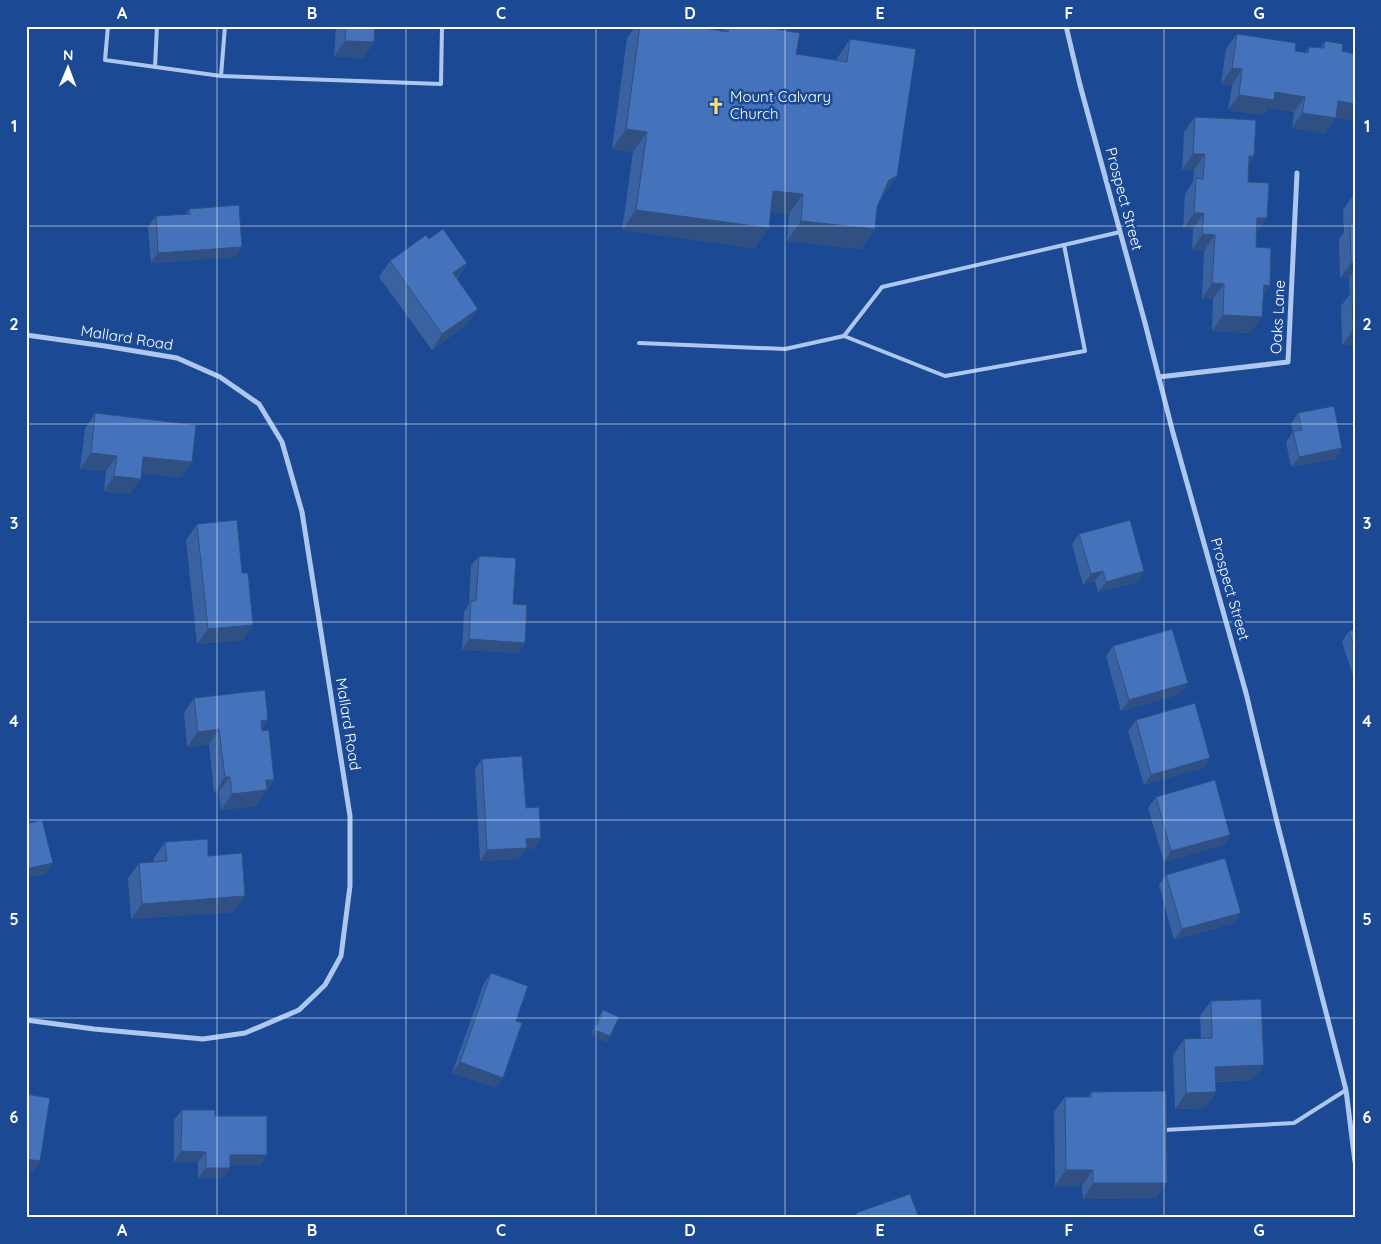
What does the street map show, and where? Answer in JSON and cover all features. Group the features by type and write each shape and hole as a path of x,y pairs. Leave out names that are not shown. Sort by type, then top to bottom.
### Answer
{"street":[{"name":"Prospect Street","path":"1066,26 1173,433 1246,693 1346,1090 1355,1162"},
{"name":"Oaks Lane","path":"1159,377 1288,362 1297,173"},
{"name":"Mallard Road","path":"26,335 177,358 220,377 259,404 282,442 302,512 346,787 350,816 350,886 341,956 326,985 299,1010 245,1033 203,1039 94,1029 26,1020"}],"lane":[{"path":"108,26 105,60 221,76 441,84 442,26"},
{"path":"155,67 157,26"},
{"path":"221,76 225,26"},
{"path":"846,26 860,26"},
{"path":"844,336 882,287 1120,232"},
{"path":"639,342 786,349 844,336 945,376 1085,351 1064,245"},
{"path":"1162,1130 1294,1123 1346,1090"}],"building":[{"path":"346,26 375,26 374,42 345,41"},
{"path":"640,26 692,26 728,32 729,26 758,26 800,33 796,54 847,62 850,39 916,49 897,176 889,180 877,207 875,229 801,221 803,194 773,191 769,228 636,210 647,132 626,129"},
{"path":"1237,34 1296,43 1295,51 1308,53 1309,47 1324,48 1325,41 1343,44 1342,51 1355,54 1355,104 1338,101 1336,118 1302,113 1305,97 1275,92 1274,100 1239,95 1242,69 1232,68"},
{"path":"1195,117 1256,120 1254,156 1249,156 1248,182 1269,183 1267,218 1257,218 1256,247 1271,248 1270,286 1264,285 1262,317 1223,315 1224,284 1212,283 1215,235 1202,234 1204,213 1194,213 1196,178 1203,179 1205,154 1193,154"},
{"path":"239,205 242,247 158,253 156,216 190,214 189,209"},
{"path":"1350,224 1355,224 1355,263 1351,263"},
{"path":"443,229 467,263 453,273 478,309 442,334 390,261 426,235 429,239"},
{"path":"1352,291 1355,291 1355,330 1353,330"},
{"path":"1334,406 1342,448 1299,457 1293,431 1302,430 1298,413"},
{"path":"95,413 196,425 192,462 143,457 141,479 114,476 117,456 91,453"},
{"path":"237,520 242,573 248,573 253,625 208,629 197,524"},
{"path":"1130,520 1144,571 1106,582 1103,571 1091,574 1079,534"},
{"path":"479,556 516,558 513,604 527,605 525,643 469,639 471,601 476,601"},
{"path":"1172,629 1188,683 1129,700 1113,646"},
{"path":"1355,630 1355,649 1349,631"},
{"path":"265,690 268,720 261,721 262,731 269,730 274,780 266,780 267,790 232,794 230,777 225,777 219,729 198,732 194,698"},
{"path":"1195,703 1210,758 1151,775 1136,720"},
{"path":"522,756 526,808 539,807 541,838 526,839 527,848 487,850 482,759"},
{"path":"1215,780 1230,835 1171,851 1156,797"},
{"path":"42,820 53,863 26,869 26,824"},
{"path":"208,839 208,856 242,853 245,896 142,904 139,863 167,861 165,842"},
{"path":"1225,858 1241,913 1182,929 1166,875"},
{"path":"491,973 528,986 516,1021 522,1023 503,1078 460,1062"},
{"path":"1261,999 1264,1065 1215,1067 1216,1092 1186,1093 1184,1039 1212,1038 1211,1001"},
{"path":"603,1010 619,1017 610,1036 595,1030"},
{"path":"1166,1091 1167,1183 1093,1183 1093,1170 1066,1170 1065,1097 1091,1097 1091,1092"},
{"path":"26,1094 50,1098 40,1161 26,1159"},
{"path":"182,1110 215,1110 215,1116 267,1116 267,1155 230,1155 230,1168 206,1168 206,1152 181,1151"},
{"path":"910,1194 919,1218 858,1218 856,1213"}],"place":[{"name":"Mount Calvary Church","path":"716,106"}]}
